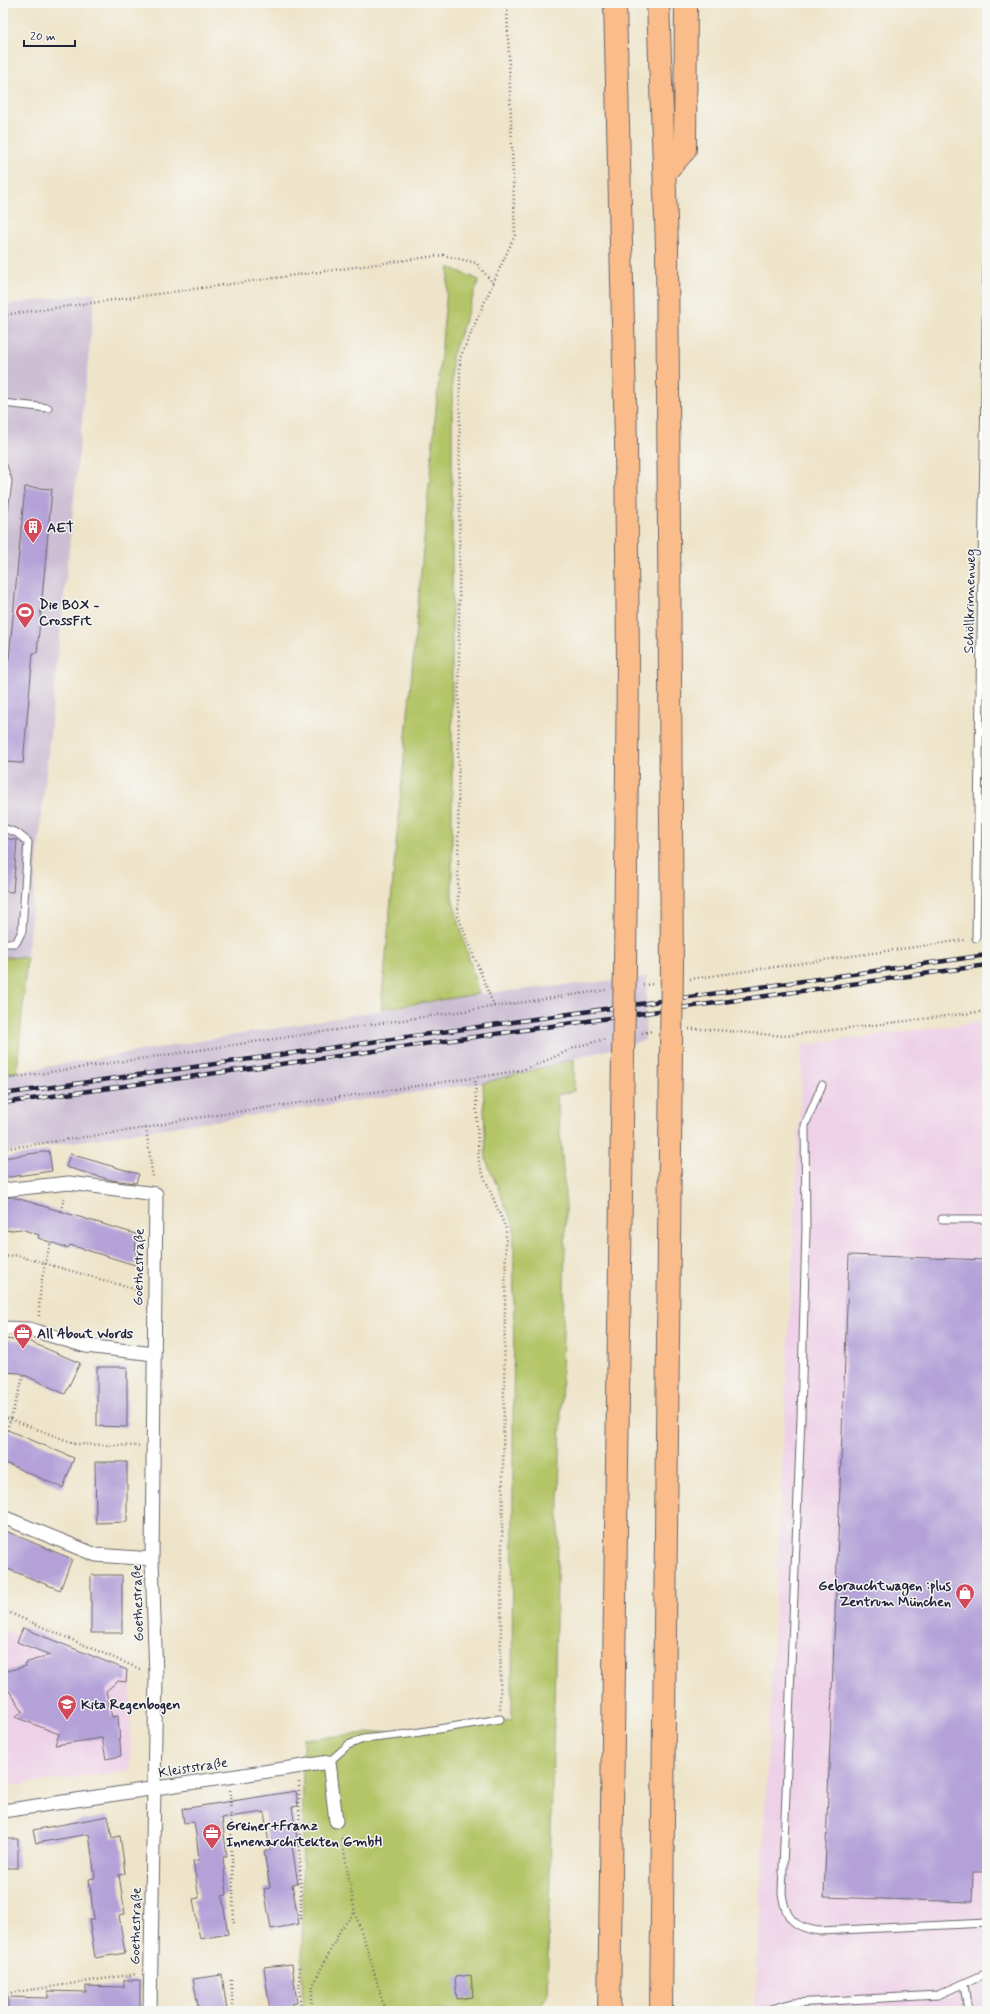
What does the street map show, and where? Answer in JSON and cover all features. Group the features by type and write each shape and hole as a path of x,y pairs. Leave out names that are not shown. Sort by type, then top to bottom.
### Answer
{"highway":[{"path":"603,3 616,91"},
{"path":"609,2011 624,1056 628,630 626,442 616,91 615,3"},
{"path":"658,3 668,263 678,971 671,1052 660,2011"},
{"path":"665,172 685,150 686,3"}],"street":[{"path":"3,1190 69,1183 156,1194"},
{"name":"Goethestraße","path":"150,2011 156,1677 152,1559 152,1446 156,1194"},
{"path":"3,1328 29,1329 86,1346 154,1354"},
{"path":"3,1517 96,1555 152,1559"},
{"path":"329,1762 336,1821"},
{"name":"Kleiststraße","path":"3,1811 154,1790 329,1762"}],"lane":[{"name":"Schöllkrinnenweg","path":"976,938 987,265"},
{"path":"3,403 48,408"},
{"path":"3,466 8,481 3,518"},
{"path":"3,828 17,833 28,842 22,931 16,943 3,943"},
{"path":"822,1085 805,1125 806,1229 802,1386 782,1893 783,1906 790,1918 797,1925 808,1930 819,1931 987,1923"},
{"path":"942,1219 987,1219"},
{"path":"329,1762 348,1745 363,1739 408,1734 500,1719"},
{"path":"764,2011 793,2004 938,1995 964,1985 987,1973"},
{"path":"964,1985 968,2011"}],"path":[{"path":"494,1006 458,916 460,358 515,235 507,3"},
{"path":"3,315 444,255 476,263 493,284"},
{"path":"678,971 976,938"},
{"path":"636,986 660,983"},
{"path":"3,1079 494,1006 612,990"},
{"path":"681,1030 704,1029 764,1035 791,1035 987,1011"},
{"path":"637,1033 658,1031"},
{"path":"3,1149 146,1128 188,1119 522,1070 576,1047 610,1038"},
{"path":"475,1078 479,1164 506,1229 500,1719"},
{"path":"146,1128 156,1194"},
{"path":"39,1333 39,1294 45,1262 51,1242"},
{"path":"3,1257 16,1255 45,1262 154,1294"},
{"path":"7,1430 24,1376"},
{"path":"3,1418 10,1419 76,1444 152,1446"},
{"path":"3,1610 156,1677"},
{"path":"299,1767 300,1920"},
{"path":"230,1778 234,1924"},
{"path":"336,1821 339,1823 355,1913 371,1961 385,2011"},
{"path":"311,2011 313,1985 341,1929 355,1913"},
{"path":"299,1967 300,2011"},
{"path":"3,1994 151,1972"},
{"path":"231,1980 232,2011"}],"shaded area":[{"path":"95,293 27,958 3,957 3,305"},
{"path":"647,977 645,1040 483,1083 164,1128 3,1153 3,1074 479,994"},
{"path":"987,1021 987,2011 755,2011 803,1045"},
{"name":"Kita Regenbogen","path":"22,1625 131,1670 130,1771 3,1786 3,1629 17,1635"}],"green space":[{"path":"449,267 479,280 452,357 452,897 479,994 381,1009"},
{"path":"3,957 27,958 17,1072 3,1074"},
{"path":"574,1059 574,1091 557,1095 566,1207 547,1997 542,2003 541,2011 302,2011 303,1739 512,1720 514,1226 486,1160 483,1083"}],"building":[{"path":"25,487 52,489 37,653 33,653 23,763 3,762 3,659 9,659"},
{"path":"3,838 17,840 13,892 3,891"},
{"path":"49,1151 52,1171 3,1178 3,1158"},
{"path":"70,1154 139,1174 136,1183 111,1180 66,1167"},
{"path":"13,1197 136,1234 135,1265 70,1245 68,1248 38,1238 39,1235 21,1229 3,1231 3,1198"},
{"path":"849,1255 987,1260 987,1872 973,1872 972,1902 824,1897"},
{"path":"3,1339 28,1341 80,1363 65,1394 20,1373 3,1372"},
{"path":"97,1367 127,1367 127,1427 97,1426"},
{"path":"3,1428 74,1458 63,1488 3,1462"},
{"path":"95,1462 127,1462 127,1522 96,1523"},
{"path":"3,1530 72,1559 60,1590 3,1567"},
{"path":"91,1575 122,1575 122,1633 91,1633"},
{"path":"23,1628 127,1670 126,1682 118,1681 106,1691 112,1717 118,1716 121,1756 106,1759 102,1738 55,1745 59,1734 15,1717 23,1711 3,1682 3,1672 26,1666 25,1663 50,1655 17,1642"},
{"path":"296,1791 298,1806 292,1807 298,1845 292,1846 298,1884 292,1884 299,1924 271,1929 264,1889 270,1888 264,1851 270,1850 264,1812 222,1818 227,1857 223,1857 227,1895 222,1896 228,1934 200,1939 193,1899 199,1898 193,1861 199,1860 197,1841 194,1822 184,1823 182,1809"},
{"path":"108,1816 112,1838 120,1836 123,1856 125,1874 119,1875 125,1914 119,1915 125,1953 95,1958 89,1919 94,1919 89,1879 95,1878 89,1834 36,1843 33,1830"},
{"path":"3,1839 18,1839 18,1868 3,1868"},
{"path":"292,1964 297,2003 291,2004 292,2011 270,2011 264,1967"},
{"path":"222,1975 227,2011 199,2011 193,1979"},
{"path":"471,1975 473,1997 457,1999 455,1977"},
{"path":"124,1980 140,1980 140,2011 8,2011 8,1997 48,1998 48,1991 86,1992 86,1986 124,1987"}],"railway":[{"path":"3,1094 987,955"},
{"path":"3,1103 987,965"}],"place":[{"name":"AET","path":"33,544"},
{"name":"Die BOX - CrossFit","path":"25,629"},
{"name":"All About Words","path":"23,1350"},
{"name":"Gebrauchtwagen :plus Zentrum München","path":"965,1610"},
{"name":"Kita Regenbogen","path":"67,1721"},
{"name":"Greiner+Franz Innenarchitekten GmbH","path":"212,1850"}]}
